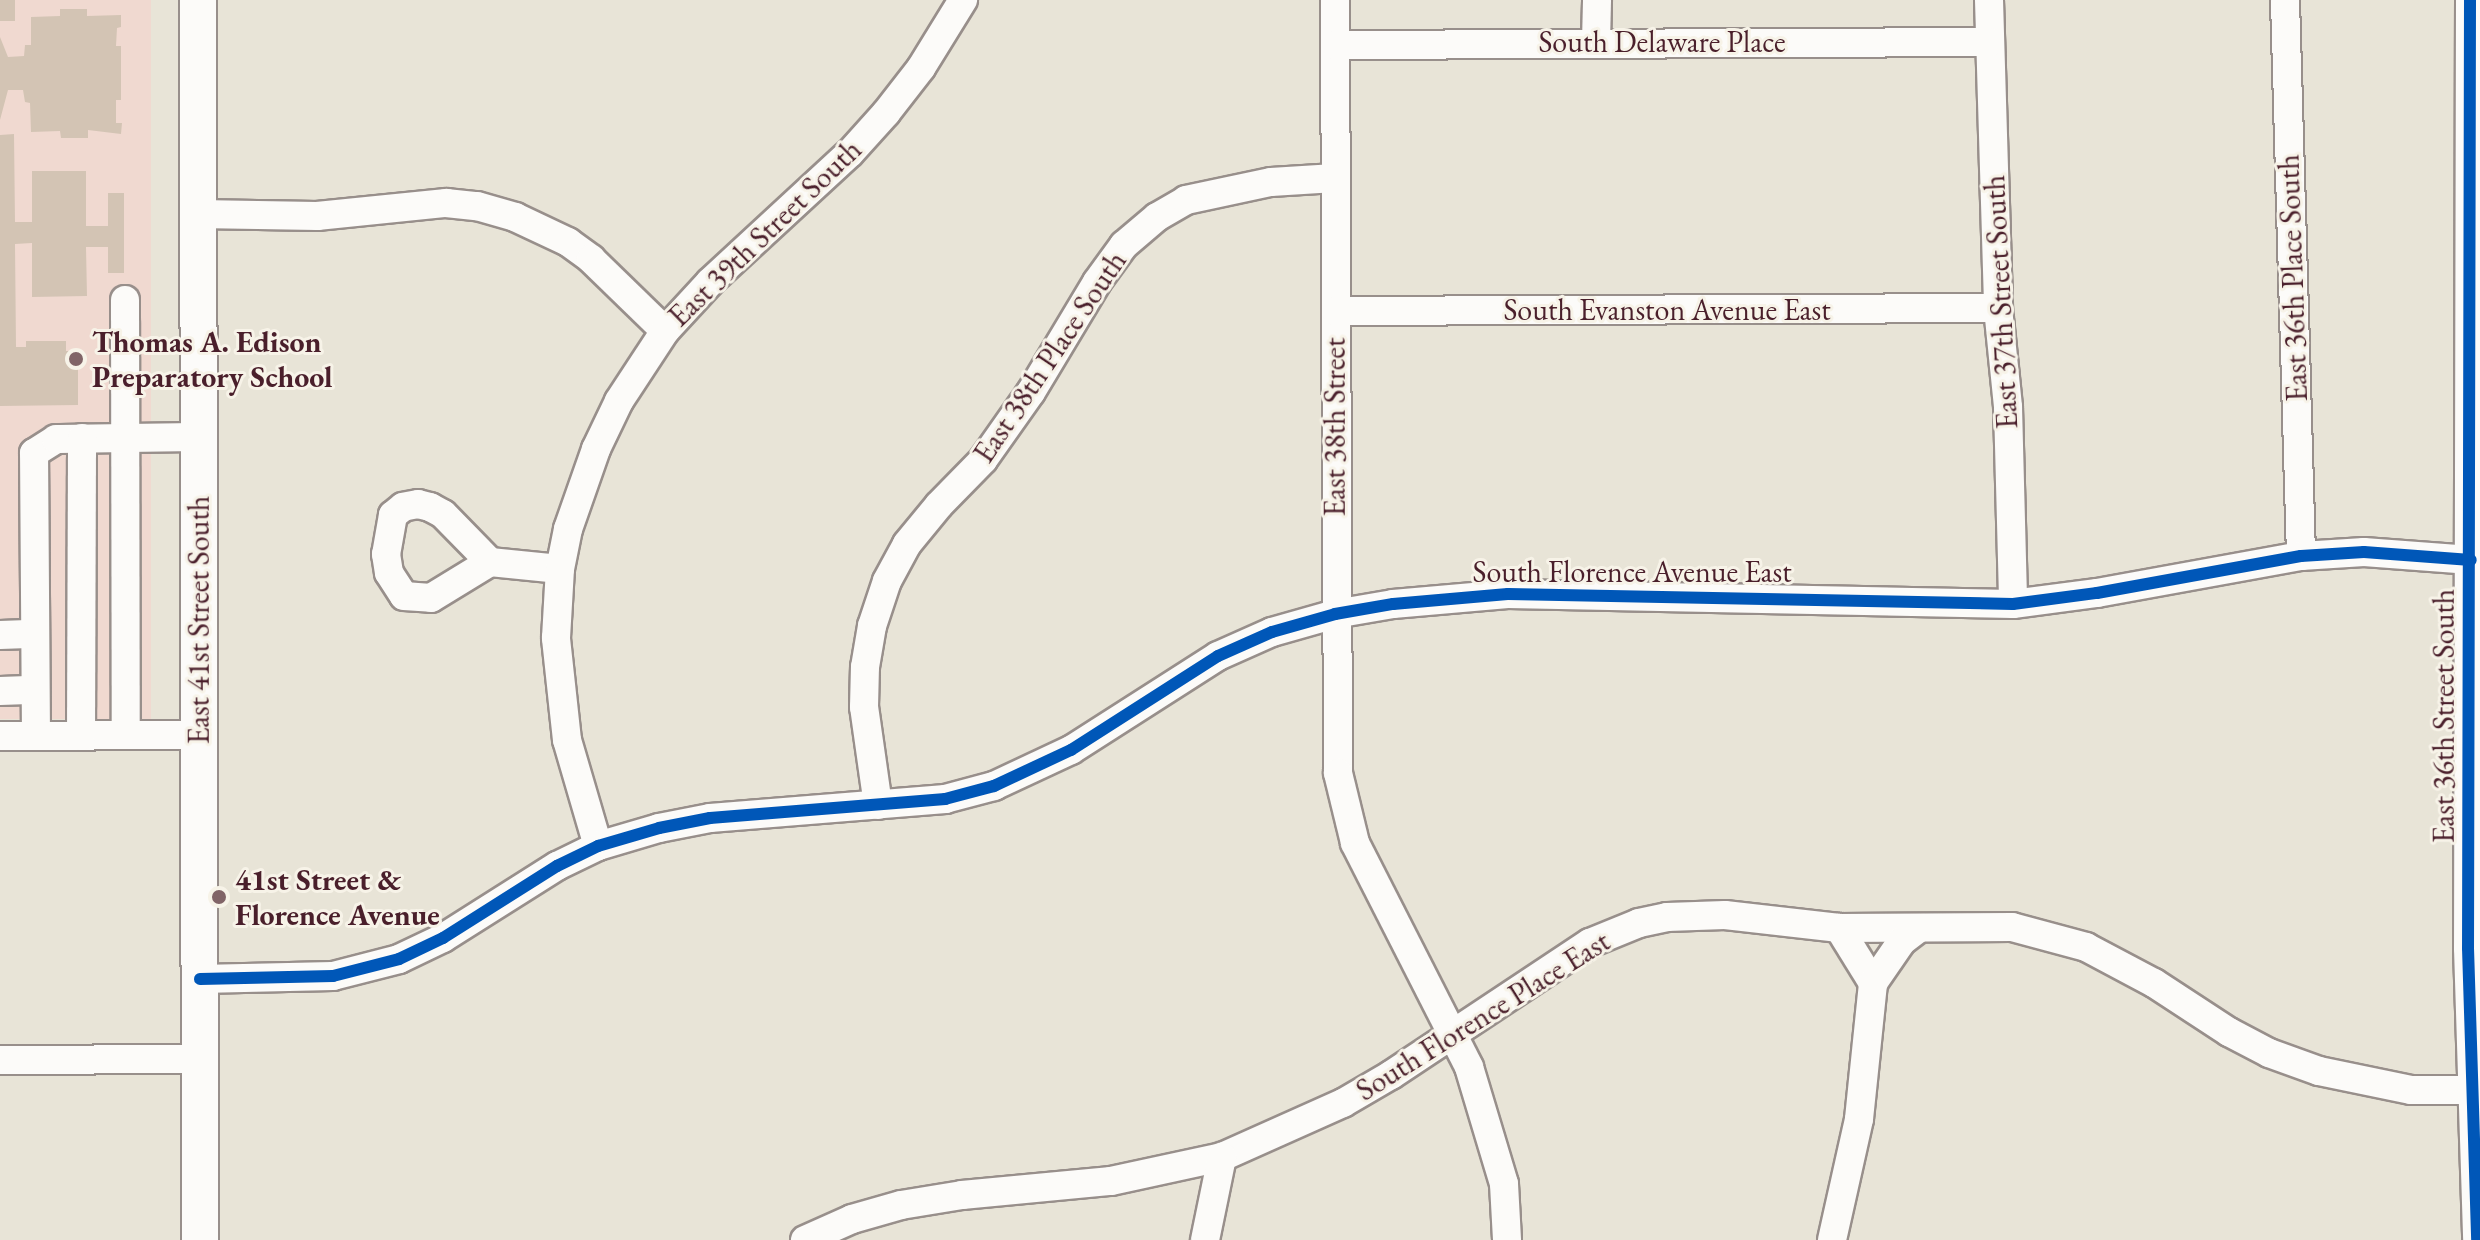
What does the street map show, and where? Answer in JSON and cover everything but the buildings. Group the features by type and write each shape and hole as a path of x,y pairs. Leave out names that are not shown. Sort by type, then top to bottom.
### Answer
{"main road":[{"name":"East 41st Street South","path":"198,0 200,1240"}],"street":[{"name":"East 38th Street","path":"1335,0 1338,773 1343,805 1358,850 1469,1067 1504,1184 1507,1240"},
{"path":"1596,42 1597,0"},
{"name":"East 37th Street South","path":"1989,0 1998,308 2008,407 2013,604"},
{"name":"East 36th Place South","path":"2285,0 2284,84 2293,210 2301,556"},
{"name":"East 36th Street South","path":"2470,0 2471,560 2475,737 2468,948 2476,1090 2477,1240"},
{"name":"East 39th Street South","path":"598,846 577,781 559,692 556,638 560,569 577,497 596,449 619,401 665,331 710,282 850,153 886,113 921,68 953,3"},
{"name":"South Delaware Place","path":"1336,45 1989,42"},
{"name":"East 38th Place South","path":"878,805 864,707 865,667 872,626 887,581 907,544 939,505 983,460 1031,392 1097,282 1124,245 1157,217 1186,200 1271,182 1335,178"},
{"path":"198,214 317,216 417,205 477,206 515,217 568,242 591,259 665,331"},
{"path":"125,300 126,735"},
{"name":"South Evanston Avenue East","path":"1336,311 1998,308"},
{"path":"36,736 34,453 56,439 199,437"},
{"path":"81,736 82,438"},
{"name":"South Florence Avenue East","path":"200,979 333,976 399,959 443,938 557,866 598,846 659,828 710,818 945,799 1030,772 1218,656 1272,632 1335,614 1393,604 1508,594 2013,604 2097,593 2301,556 2364,552 2471,560"},
{"path":"490,562 560,569"},
{"path":"0,635 35,634"},
{"path":"0,691 35,690"},
{"path":"0,736 199,735"},
{"name":"South Florence Place East","path":"822,1236 901,1205 962,1195 1111,1181 1222,1157 1343,1103 1563,959 1613,932 1667,917 1725,915 1839,928 1980,925 2047,935 2086,947 2118,964 2269,1053 2363,1083 2411,1090 2476,1090"},
{"path":"1839,928 1873,983"},
{"path":"1832,1240 1859,1119 1872,1020 1873,983 1902,941 1919,928"},
{"path":"0,1060 200,1059"},
{"path":"1205,1240 1222,1157"}],"shaded area":[{"name":"Thomas A. Edison Preparatory School","path":"0,0 151,0 151,719 0,719"}],"cycle path":[{"path":"2470,0 2468,948 2477,1240"},
{"path":"200,979 333,976 399,959 443,938 557,866 598,846 659,828 710,818 945,799 994,786 1071,750 1218,656 1272,632 1335,614 1393,604 1508,594 2013,604 2097,593 2301,556 2364,552 2471,560"}],"place":[{"name":"Thomas A. Edison Preparatory School","path":"76,359"},
{"name":"41st Street & Florence Avenue","path":"219,897"}]}
